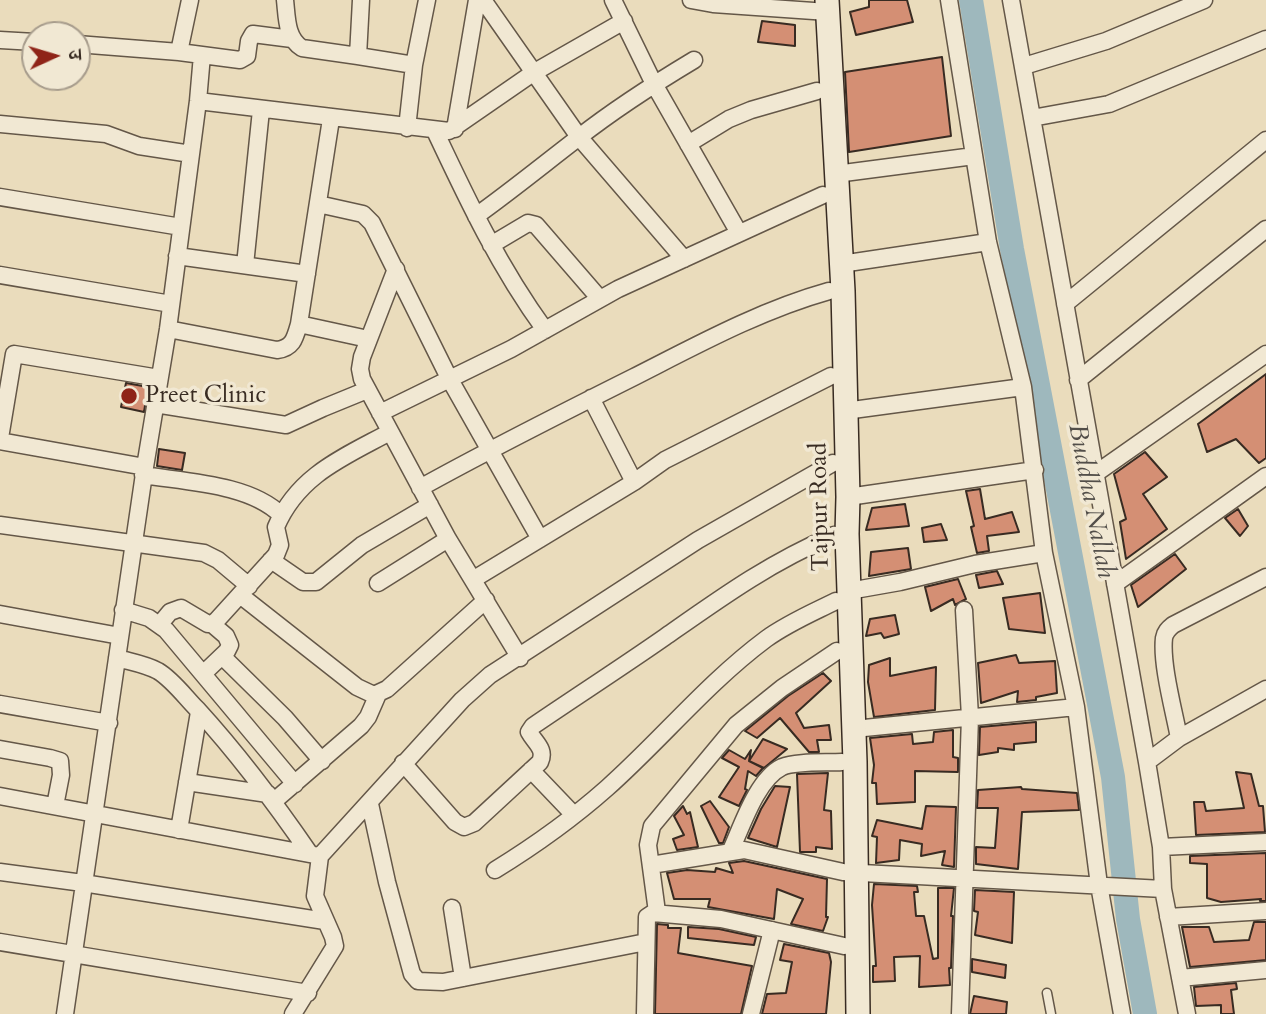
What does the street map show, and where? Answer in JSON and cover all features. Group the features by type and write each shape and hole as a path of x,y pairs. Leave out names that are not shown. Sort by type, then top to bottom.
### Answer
{"main road":[{"name":"Tajpur Road","path":"821,6 817,91 829,291 834,535 843,596 853,729 850,872 844,946 844,1014"},
{"name":"Tajpur Road","path":"821,6 841,264 848,497 837,651 858,1014"}],"street":[{"path":"179,52 190,0"},
{"path":"285,0 292,39"},
{"path":"358,56 361,0"},
{"path":"407,128 414,65 427,0"},
{"path":"455,129 477,0"},
{"path":"483,0 579,137 684,259"},
{"path":"613,0 654,85 739,233"},
{"path":"691,0 821,6"},
{"path":"949,0 988,242 1023,387 1044,553 1076,707 1122,1014"},
{"path":"1012,0 1161,847 1158,889 1168,917 1187,1014"},
{"path":"1024,66 1106,41 1204,0"},
{"path":"198,101 449,131 533,73 624,21"},
{"path":"91,45 243,60 247,56 251,36 256,33 292,39 302,48 414,65"},
{"path":"1032,118 1108,104 1266,39"},
{"path":"0,40 21,41"},
{"path":"65,1014 123,610 168,329 202,55"},
{"path":"476,216 516,188 579,137 694,60"},
{"path":"688,144 729,119 817,91"},
{"path":"245,265 261,110"},
{"path":"168,329 277,350 292,344 299,324 331,119"},
{"path":"0,124 106,134 139,146 191,154"},
{"path":"435,131 491,245 511,281 545,330"},
{"path":"1065,304 1266,140"},
{"path":"836,174 974,156"},
{"path":"380,413 511,349 600,299 823,195"},
{"path":"0,197 181,227"},
{"path":"318,204 363,214 372,223 449,378 540,539"},
{"path":"491,245 528,223 536,225 600,299"},
{"path":"1078,380 1266,229"},
{"path":"841,264 988,242"},
{"path":"177,256 307,274"},
{"path":"396,269 368,339 360,369 368,390 448,539 520,658"},
{"path":"0,275 171,304"},
{"path":"421,488 490,449 682,352 768,313 829,291"},
{"path":"299,324 368,339"},
{"path":"159,378 7,353 0,439 243,493 270,506 281,515"},
{"path":"1095,474 1266,354"},
{"path":"474,579 634,482 665,460 831,376"},
{"path":"845,411 1023,387"},
{"path":"155,404 286,425 368,390"},
{"path":"591,398 634,482"},
{"path":"212,624 279,549 275,531 281,515 311,476 390,432"},
{"path":"315,855 370,804 403,763 477,685 698,540 833,463"},
{"path":"848,497 1035,470"},
{"path":"1115,584 1266,476"},
{"path":"271,560 303,582 317,582 362,545 430,505"},
{"path":"0,525 209,555 244,590 367,693 378,694 387,689 486,600"},
{"path":"403,763 459,826 474,823 540,761 543,753 529,732 533,726 711,603 791,553 834,535"},
{"path":"378,583 448,539"},
{"path":"495,870 534,846 610,786 662,732 740,660 793,622 843,596 975,564 1044,553"},
{"path":"1179,738 1165,661 1166,630 1266,577"},
{"path":"160,624 170,612 181,607 203,622 212,624 229,640 229,649 204,673"},
{"path":"123,610 160,624 295,784"},
{"path":"960,1014 970,717 964,610"},
{"path":"0,614 120,636"},
{"path":"657,912 648,839 652,825 736,725 782,688 837,651"},
{"path":"222,656 285,718 322,761"},
{"path":"117,658 160,672 230,745 315,855 315,896 333,937 334,950 293,1014"},
{"path":"1147,762 1179,738 1266,689"},
{"path":"187,782 271,798 295,784 361,726 378,694"},
{"path":"0,704 108,723"},
{"path":"853,729 1076,707"},
{"path":"179,830 199,712"},
{"path":"0,749 60,761 61,775 55,806"},
{"path":"731,850 757,793 772,774 782,767 792,765 842,762"},
{"path":"531,770 574,815"},
{"path":"0,796 315,855"},
{"path":"370,804 387,882 412,974 418,981 426,983 463,978 646,942"},
{"path":"1161,847 1266,842"},
{"path":"651,865 731,850 754,851 850,872 1158,889"},
{"path":"0,872 325,921"},
{"path":"452,908 463,978"},
{"path":"1168,917 1266,911"},
{"path":"645,1014 647,916 657,912 721,919 844,946"},
{"path":"751,1014 772,930"},
{"path":"0,942 308,993"},
{"path":"1180,978 1266,970"}],"lane":[{"path":"1047,993 1051,1014"}],"building":[{"path":"869,0 907,0 913,22 856,35 850,12 869,7"},
{"path":"762,21 795,25 795,46 758,42"},
{"path":"942,57 951,136 849,152 845,72"},
{"path":"1266,374 1266,458 1259,463 1236,439 1207,452 1198,424"},
{"path":"126,383 148,387 144,412 121,407"},
{"path":"159,449 185,453 182,470 157,466"},
{"path":"1145,452 1167,477 1143,494 1167,529 1126,559 1120,522 1126,519 1114,474"},
{"path":"980,489 985,519 1012,512 1019,532 987,536 989,551 977,553 966,491"},
{"path":"905,504 909,526 866,530 872,508"},
{"path":"1238,509 1248,526 1240,536 1225,518"},
{"path":"941,524 947,540 924,542 922,528"},
{"path":"908,548 911,569 869,576 871,552"},
{"path":"1175,554 1186,569 1138,607 1131,585"},
{"path":"997,571 1003,584 979,588 976,575"},
{"path":"958,579 966,599 955,605 953,599 931,611 925,587"},
{"path":"1040,593 1045,633 1009,629 1003,598"},
{"path":"895,615 899,634 884,638 881,633 866,636 870,619"},
{"path":"1016,655 1019,663 1055,661 1057,693 1036,697 1036,700 1017,702 1018,691 981,703 978,663"},
{"path":"890,658 890,676 936,667 935,710 874,717 868,682 869,665"},
{"path":"823,673 831,681 796,713 804,728 829,725 831,740 817,740 819,752 809,752 780,718 757,738 745,731 788,696"},
{"path":"1036,722 1036,742 1014,744 1014,750 998,748 998,752 979,755 980,727"},
{"path":"953,730 953,757 958,758 958,772 915,771 915,802 877,804 876,783 872,783 874,765 870,738 912,734 913,744 933,742 934,732"},
{"path":"763,739 787,749 764,768 749,761"},
{"path":"729,750 745,759 751,750 749,761 763,768 756,776 748,771 747,790 739,806 719,797 739,767 722,758"},
{"path":"1236,772 1251,774 1259,806 1263,806 1265,832 1196,835 1194,802 1204,802 1206,811 1244,808"},
{"path":"828,773 824,810 831,811 832,849 816,847 816,852 800,852 797,774"},
{"path":"775,786 790,787 777,847 748,838"},
{"path":"1021,787 1077,793 1079,810 1022,812 1018,869 976,864 976,847 995,848 998,808 977,808 978,790"},
{"path":"710,801 729,827 723,843 719,843 701,806"},
{"path":"683,806 687,814 690,812 698,847 677,850 673,839 684,835 674,816"},
{"path":"926,806 956,807 954,867 942,865 945,851 921,856 922,844 900,840 899,860 876,863 877,837 872,836 877,820 922,829"},
{"path":"1266,853 1266,901 1260,901 1261,899 1221,902 1207,898 1207,864 1190,863 1190,856"},
{"path":"744,861 827,879 828,917 823,931 791,924 803,899 777,889 774,919 708,907 710,899 674,899 667,873 687,870 715,872 716,868 733,873 729,863"},
{"path":"874,884 917,886 918,892 914,892 916,916 924,916 933,959 938,958 938,888 954,888 950,985 919,987 920,956 894,957 895,981 873,982 873,966 876,966 872,905"},
{"path":"975,890 1014,892 1012,943 975,935 978,912 974,911"},
{"path":"1254,922 1266,922 1266,960 1190,967 1182,927 1209,927 1214,942 1249,940"},
{"path":"657,924 668,925 668,928 681,928 678,953 752,966 741,1014 655,1014"},
{"path":"688,927 719,929 756,937 754,945 688,938"},
{"path":"784,944 829,953 831,962 826,1014 762,1014 767,994 786,993 792,962 780,960"},
{"path":"972,959 1006,965 1005,978 972,972"},
{"path":"1236,983 1237,989 1231,990 1234,1014 1221,1014 1221,1005 1196,1006 1194,987"},
{"path":"974,996 1007,1002 1006,1014 970,1014"}],"waterway":[{"name":"Buddha Nallah","path":"971,0 1012,249 1113,777 1128,919 1145,1014"}],"place":[{"name":"Preet Clinic","path":"129,396"}]}
